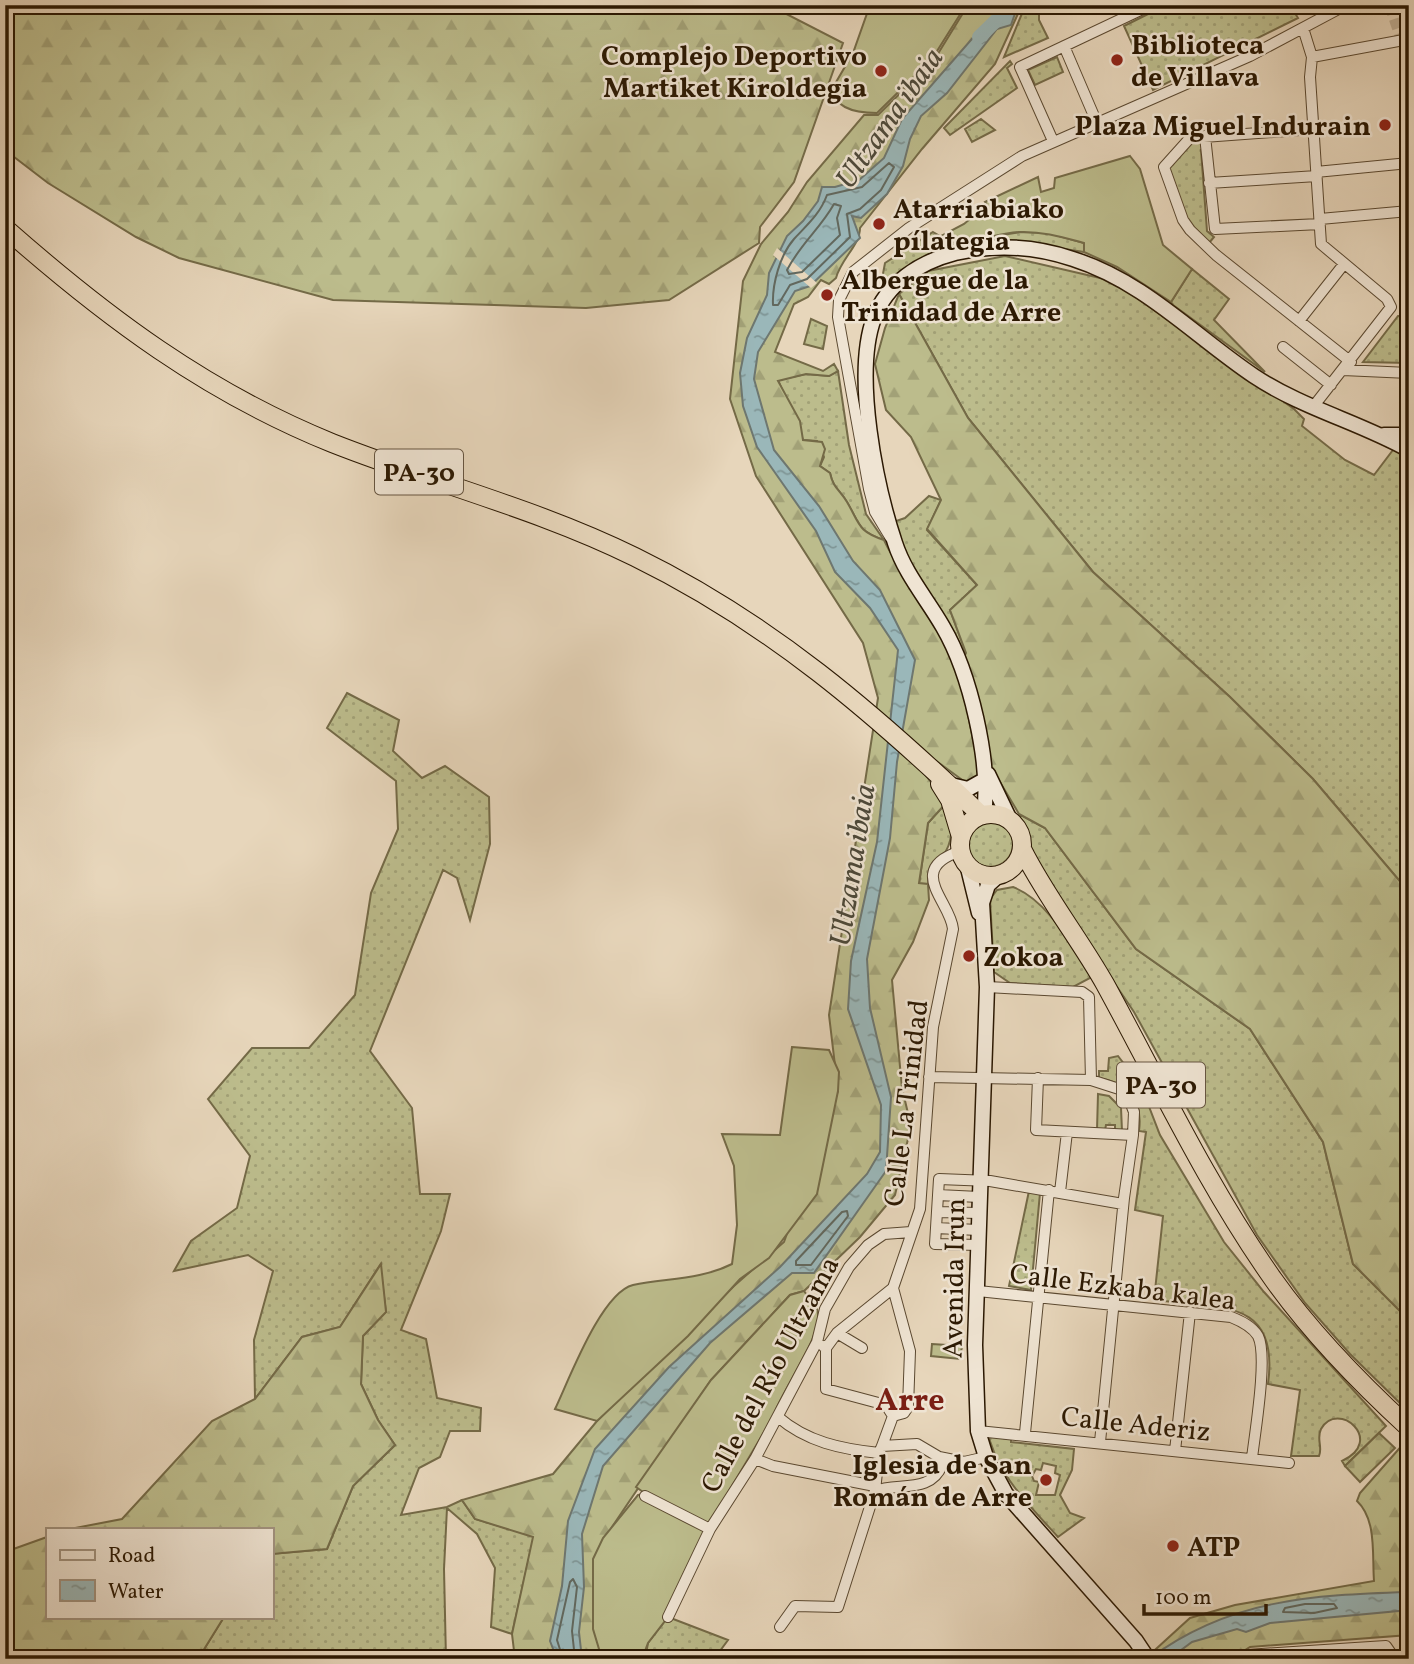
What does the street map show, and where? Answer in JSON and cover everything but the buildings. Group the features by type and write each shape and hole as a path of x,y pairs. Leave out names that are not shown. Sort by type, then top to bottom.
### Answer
{"highway":[{"name":"PA-30","path":"5,228 96,307 140,339 251,406 333,443 487,495 635,556 735,613 847,692 983,815"},
{"name":"PA-30","path":"921,759 950,800 963,851 987,876 1003,873 1026,880 1044,894"},
{"path":"963,851 968,824 983,815 995,814 1010,820"},
{"name":"PA-30","path":"1010,820 1020,833 1022,849 1044,894 1095,967 1237,1223 1273,1280 1313,1331 1409,1428"},
{"path":"1003,873 1017,862 1022,849"}],"main road":[{"path":"983,815 982,763 960,663 895,543 870,433 866,385 869,334 881,303 898,282 919,266 941,257 975,249 1007,247 1042,250 1076,260 1132,284 1254,376 1313,407 1409,450"},
{"path":"1379,435 1409,435"},
{"path":"982,763 1010,820"},
{"path":"951,785 968,789 984,780"},
{"path":"963,851 983,921"},
{"path":"983,921 985,894 1003,873"},
{"name":"Avenida Irun","path":"983,921 987,987 978,1213 975,1397 978,1431 986,1458 1006,1494 1136,1641 1148,1659"}],"street":[{"path":"1053,141 1020,67 1151,5"},
{"path":"895,543 875,512 840,333 839,300 857,269 928,215 990,175 1053,141 1250,56 1346,5"},
{"path":"1303,29 1312,57 1313,129 1321,244 1390,302 1389,311 1313,407"},
{"path":"1312,57 1409,39"},
{"path":"1064,47 1097,123"},
{"path":"1313,129 1189,138 1164,167 1185,224 1216,255 1350,362"},
{"path":"1205,136 1212,225 1218,230 1320,222 1409,211"},
{"path":"1209,183 1409,163"},
{"path":"1299,321 1344,264"},
{"path":"1283,347 1331,384"},
{"path":"1343,370 1409,373"},
{"name":"Calle La Trinidad","path":"893,1288 920,1209 933,1027 953,929 953,921 933,891 933,877 950,855 963,851"},
{"path":"987,987 1082,992 1089,997 1091,1080"},
{"path":"929,1077 1091,1080 1119,1088 1129,1099 1134,1111 1133,1135 1123,1204 1100,1443"},
{"path":"1038,1081 1036,1130 1133,1135"},
{"path":"1060,1190 1067,1132"},
{"path":"979,1245 935,1244 939,1179 980,1179 1060,1190 1123,1204"},
{"path":"1025,1433 1049,1190"},
{"path":"939,1195 979,1197"},
{"path":"937,1212 978,1213"},
{"path":"936,1228 978,1230"},
{"name":"Calle del Río Ultzama","path":"667,1617 710,1529 755,1459 821,1345 825,1309 849,1267 869,1245 884,1234 911,1232"},
{"path":"893,1288 911,1350 908,1407 904,1413 893,1416 886,1405 826,1389 821,1345 893,1288"},
{"name":"Calle Ezkaba kalea","path":"978,1291 1231,1317 1247,1324 1258,1336 1263,1354 1252,1458"},
{"path":"1175,1451 1190,1312"},
{"path":"837,1333 862,1348"},
{"path":"778,1416 811,1440 881,1450 918,1444 939,1457 964,1462 986,1458"},
{"path":"780,1627 795,1606 838,1607 875,1489 881,1450 893,1416"},
{"name":"Calle Aderiz","path":"978,1431 1025,1433 1289,1463"},
{"path":"755,1459 773,1466 875,1489 921,1485 939,1472 942,1465 939,1457"},
{"name":"Calle del Río Ultzama","path":"645,1496 710,1529"},
{"path":"1242,1659 1247,1655 1309,1655 1386,1646 1395,1659"}],"green space":[{"path":"5,5 769,5 843,43 794,182 760,227 759,243 669,300 586,308 333,300 179,258 136,237 48,183 5,150"},
{"name":"Complejo Deportivo Martiket Kiroldegia","path":"870,5 966,5 932,59 877,113 856,111 843,106 834,96 832,89 853,53"},
{"path":"968,5 1022,5 995,64 922,149 860,228 857,240 836,278 829,284 821,280 808,297 794,304 775,352 823,371 834,364 838,371 829,376 806,374 778,381 800,421 803,440 822,442 825,449 820,466 830,473 860,526 884,540 946,641 961,685 980,776 975,782 965,782 935,760 923,772 947,802 928,823 919,883 928,884 929,900 913,942 892,980 902,1088 911,1126 895,1195 860,1237 804,1291 790,1295 711,1380 612,1527 593,1566 601,1659 515,1659 512,1634 533,1537 475,1519 462,1500 553,1474 597,1421 734,1286 784,1242 838,1091 829,1015 878,698 863,643 756,476 730,399 743,281 761,244 788,212 807,182 864,115 878,115 934,60"},
{"path":"1029,5 1039,7 1039,20 1048,38 1004,57 1023,11"},
{"path":"1166,5 1290,5 1298,18 1153,90 1124,26"},
{"path":"1057,57 1063,72 1035,85 1028,70"},
{"path":"1010,61 1012,64 1007,68 1017,88 950,135 944,128"},
{"path":"981,119 995,130 972,142 965,129"},
{"path":"1188,143 1201,143 1204,150 1201,150 1207,231 1214,237 1209,243 1187,223 1168,164"},
{"path":"1130,156 1140,169 1163,245 1192,269 1171,302 1117,267 1084,252 1084,243 1027,232 969,241 950,240 941,236 964,224 987,205 985,202 1038,177 1041,192 1054,188 1055,178"},
{"path":"933,232 952,243 1021,232 1048,233 1084,243 1084,252 1025,243 989,243 884,290 882,279 885,263"},
{"path":"1005,256 1113,281 1294,409 1304,419 1302,426 1345,460 1374,475 1396,446 1409,459 1409,892 1313,779 1230,697 1093,572 968,418 899,294 928,271"},
{"path":"1192,269 1229,299 1214,320 1265,372 1173,305 1171,302"},
{"path":"899,294 968,418 1093,572 1230,697 1313,779 1409,892 1409,1320 1353,1264 1323,1142 1250,1029 1136,949 1045,828 1019,814 988,762 964,657 966,653 950,610 977,585 927,529 941,500 911,437 886,410 875,364 885,328"},
{"path":"1398,316 1409,317 1409,363 1363,362"},
{"path":"811,319 827,326 823,349 804,344"},
{"path":"838,371 849,445 866,514 884,540 860,526 830,473 820,466 824,457 817,441 803,440 778,380 806,374 829,376"},
{"path":"929,496 941,500 927,530 977,585 950,610 966,653 964,657 911,564 893,522 905,518"},
{"path":"347,693 399,720 393,751 422,778 445,766 489,797 490,844 470,920 457,878 443,870 370,1051 412,1108 420,1194 450,1194 441,1231 401,1330 426,1339 437,1398 481,1408 480,1431 450,1431 440,1457 419,1468 401,1515 447,1507 462,1500 475,1519 534,1536 512,1634 491,1627 495,1568 477,1534 447,1508 444,1569 446,1659 198,1659 223,1618 273,1618 273,1554 327,1549 353,1486 395,1445 378,1420 361,1384 363,1336 386,1312 380,1265 340,1327 302,1337 255,1399 254,1340 273,1271 248,1255 174,1271 191,1241 237,1208 250,1156 208,1099 252,1048 309,1048 355,995 371,893 398,829 396,781 327,728"},
{"path":"947,802 951,826 949,845 933,870 928,884 919,884 928,823"},
{"path":"1019,814 1045,828 1136,949 1250,1029 1323,1142 1353,1264 1409,1320 1409,1412 1350,1354 1305,1303 1257,1235 1134,1012 1042,876 1032,857"},
{"path":"990,821 999,822 1006,828 1012,835 1012,853 1006,860 999,866 990,867 981,866 974,860 968,853 967,844 968,835 974,828 981,822"},
{"path":"1013,887 1026,894 1048,913 1092,977 1073,987 1010,983 994,972 990,899 997,890"},
{"path":"792,1047 829,1050 839,1072 838,1091 817,1194 769,1258 740,1279 688,1336 597,1421 555,1409 587,1339 609,1304 621,1291 633,1285 696,1276 732,1264 737,1225 734,1166 722,1134 780,1135"},
{"path":"1118,1056 1141,1086 1160,1135 1224,1242 1264,1292 1386,1426 1345,1466 1342,1461 1354,1453 1360,1443 1359,1434 1347,1421 1338,1419 1329,1421 1321,1429 1319,1456 1291,1456 1300,1390 1268,1384 1269,1356 1264,1335 1254,1321 1240,1312 1221,1307 1154,1300 1163,1216 1135,1210 1146,1132 1139,1131 1139,1110 1131,1095 1118,1084 1099,1078 1099,1071 1108,1071 1109,1058"},
{"path":"1098,1094 1109,1096 1121,1108 1122,1131 1115,1131 1115,1125 1106,1125 1105,1130 1097,1130"},
{"path":"1029,1191 1040,1193 1031,1290 1009,1286"},
{"path":"381,1264 386,1312 363,1336 361,1384 378,1420 395,1445 353,1486 327,1549 273,1554 273,1528 75,1528 122,1519 212,1421 255,1399 302,1337 340,1327"},
{"path":"804,1291 817,1309 818,1319 809,1347 773,1417 710,1523 668,1617 648,1643 642,1659 602,1659 593,1629 593,1559 603,1538 638,1495 646,1494 636,1487 711,1380 790,1295"},
{"path":"932,1344 962,1346 960,1359 931,1356"},
{"path":"987,1428 1011,1430 1011,1442 1074,1449 1072,1470 1060,1495 1070,1513 1084,1518 1058,1537 1014,1487 991,1444","holes":["1043,1463 1056,1466 1055,1473 1060,1475 1055,1495 1036,1495 1039,1482 1034,1481 1032,1476 1036,1469 1041,1470"]},
{"path":"1379,1433 1395,1448 1360,1482 1345,1466"},
{"path":"1405,1442 1409,1446 1409,1635 1250,1647 1231,1659 1145,1659 1190,1618 1235,1605 1374,1581 1371,1528 1357,1501 1360,1493"},
{"path":"46,1537 46,1618 223,1618 198,1659 5,1659 5,1552"},
{"path":"668,1617 728,1640 714,1659 645,1659 648,1643"}],"water":[{"path":"1006,5 1018,5 1011,25 997,29 947,93 921,116 910,139 903,166 887,194 861,218 852,216 860,238 810,286 795,291 758,352 754,379 774,450 819,506 853,561 880,590 915,660 897,762 890,838 867,959 870,1008 891,1097 886,1171 814,1273 792,1273 710,1343 603,1466 582,1534 584,1587 579,1632 582,1659 557,1659 550,1641 562,1586 568,1521 595,1449 669,1367 780,1267 867,1174 880,1152 881,1105 848,1009 851,961 877,842 898,650 870,608 835,572 816,531 757,447 743,406 740,373 747,338 767,295 769,273 787,236 818,201 822,187 835,187 859,180 884,158 902,119 984,25 1002,23"},
{"path":"1409,1592 1409,1610 1270,1623 1246,1632 1237,1629 1192,1642 1169,1659 1149,1659 1179,1639 1241,1612 1305,1599"}],"pier":[{"path":"777,248 817,283 811,288 773,255"}],"waterway":[{"name":"Ultzama ibaia","path":"979,37 1003,14 1007,5"}],"tunnel":[{"path":"1389,5 1401,40"}],"place":[{"name":"Biblioteca de Villava","path":"1117,60"},
{"name":"Complejo Deportivo Martiket Kiroldegia","path":"881,71"},
{"name":"Plaza Miguel Indurain","path":"1385,125"},
{"name":"Atarriabiako pílategia","path":"879,224"},
{"name":"Albergue de la Trinidad de Arre","path":"827,295"},
{"name":"Zokoa","path":"969,956"},
{"name":"Iglesia de San Román de Arre","path":"1046,1480"},
{"name":"ATP","path":"1173,1546"}],"district":[{"name":"Arre","path":"910,1399"}]}
